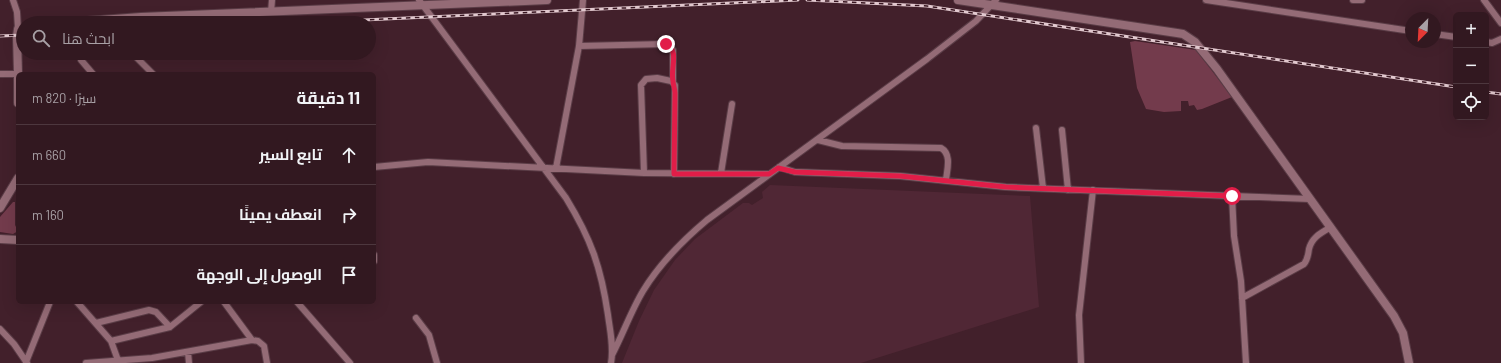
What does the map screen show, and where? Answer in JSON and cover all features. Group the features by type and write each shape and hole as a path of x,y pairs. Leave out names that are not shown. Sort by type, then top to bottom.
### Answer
{"street":[{"path":"12,0 18,16"},
{"path":"17,12 19,0"},
{"path":"271,12 272,0"},
{"path":"167,16 271,12 421,3 547,0"},
{"path":"556,168 579,46 583,0"},
{"path":"958,0 994,2 1177,33 1190,38 1217,69 1394,316 1403,333 1409,363"},
{"path":"1206,0 1405,30"},
{"path":"1353,0 1362,0"},
{"path":"1484,0 1501,23"},
{"path":"612,355 643,292 663,263 682,241 707,220 818,140 976,21 994,2"},
{"path":"421,3 566,198 584,228 593,248 605,290 612,355 611,363"},
{"path":"1441,35 1453,37"},
{"path":"1489,42 1492,43 1501,39"},
{"path":"579,46 666,44 673,50 673,82 675,93 674,174"},
{"path":"18,72 19,60"},
{"path":"81,60 91,72"},
{"path":"139,60 150,72"},
{"path":"0,74 16,74"},
{"path":"644,173 642,83 649,79 665,79 673,82"},
{"path":"721,173 732,104"},
{"path":"1036,128 1043,188"},
{"path":"1062,130 1068,190"},
{"path":"818,140 842,146 941,148 947,153 948,157 946,180"},
{"path":"376,167 428,162 644,173 769,174"},
{"path":"778,168 795,172 900,176 1006,187 1310,199"},
{"path":"0,208 16,181"},
{"path":"1082,363 1078,315 1093,190"},
{"path":"1232,196 1234,236 1242,298 1246,363"},
{"path":"1242,298 1304,264 1307,260 1309,249 1314,239 1331,227"},
{"path":"0,239 16,240"},
{"path":"27,363 49,304"},
{"path":"81,304 111,341 119,362"},
{"path":"111,341 170,327 197,304"},
{"path":"225,304 252,340"},
{"path":"299,304 350,363"},
{"path":"96,323 149,310 156,312 170,327"},
{"path":"416,318 429,335 437,363"},
{"path":"0,329 14,344 27,363"},
{"path":"86,363 119,362 188,352 252,340 258,341 264,346 267,363"},
{"path":"188,352 189,363"}],"shaded area":[{"path":"1135,41 1196,50 1232,97 1197,110 1194,105 1189,106 1188,101 1181,101 1181,111 1164,112 1146,109 1137,88 1130,42"},
{"path":"770,185 1030,196 1039,307 861,363 622,363 639,321 654,290 675,260 695,239 743,203 749,203 752,205 763,198 762,192"},
{"path":"13,202 15,202 16,232 13,234 0,232 0,217"}],"railway":[{"path":"376,19 798,0"},
{"path":"807,0 927,6 1453,87"},
{"path":"0,36 16,35"},
{"path":"1489,92 1501,94"}],"route":[{"path":"666,44 673,50 673,82 675,93 674,174 769,174 778,168 795,172 900,176 1006,187 1232,196"}]}
